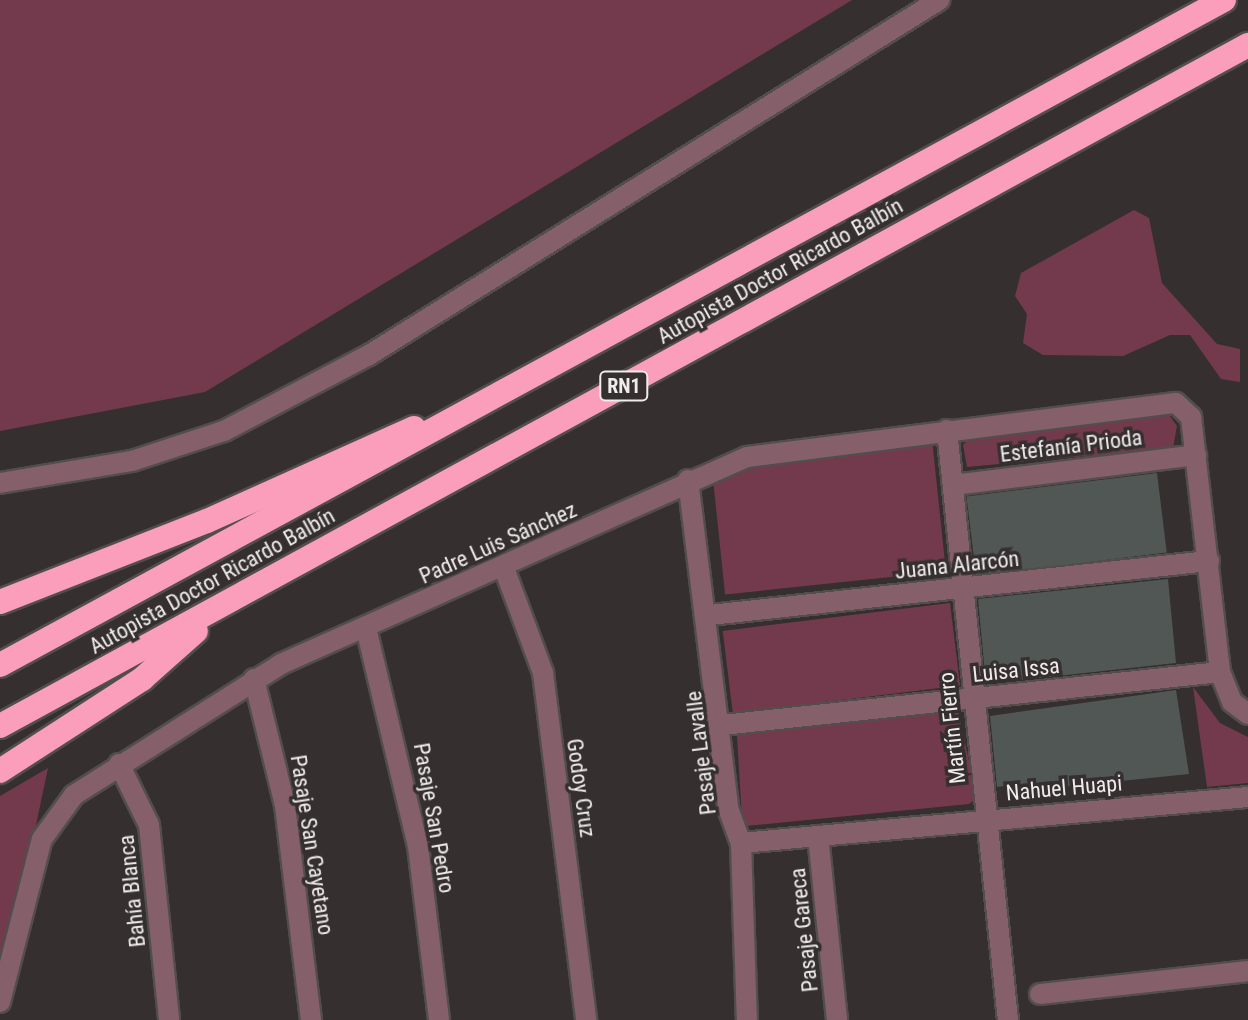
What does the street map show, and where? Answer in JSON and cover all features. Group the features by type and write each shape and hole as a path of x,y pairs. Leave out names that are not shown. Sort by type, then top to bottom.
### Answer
{"highway":[{"name":"Autopista Doctor Ricardo Balbín","path":"0,665 1224,0"},
{"name":"Autopista Doctor Ricardo Balbín","path":"0,726 1248,45"},
{"path":"0,602 207,521 380,438 466,412"},
{"path":"0,771 142,679 228,603"}],"street":[{"path":"0,483 132,461 224,431 369,355 939,0"},
{"name":"Padre Luis Sánchez","path":"0,1002 49,823 119,764 254,679 504,568 688,480 747,457 1169,401 1191,417 1196,455"},
{"name":"Martín Fierro","path":"947,430 1008,1020"},
{"path":"1196,455 1220,672 1232,702 1248,714"},
{"name":"Estefanía Prioda","path":"953,485 1196,455"},
{"name":"Pasaje Lavalle","path":"688,480 710,615 728,808 741,843 747,1020"},
{"name":"Juana Alarcón","path":"710,615 1209,561"},
{"name":"Godoy Cruz","path":"504,568 543,673 586,1020"},
{"name":"Pasaje San Pedro","path":"366,628 418,846 439,1020"},
{"name":"Luisa Issa","path":"722,725 1220,672"},
{"name":"Pasaje San Cayetano","path":"254,679 285,805 311,1020"},
{"name":"Bahía Blanca","path":"119,764 149,825 169,1020"},
{"name":"Nahuel Huapi","path":"741,843 1248,797"},
{"name":"Pasaje Gareca","path":"818,836 837,1020"},
{"path":"1040,994 1248,971"}],"shaded area":[{"path":"0,0 852,0 205,392 0,431"},
{"path":"1134,210 1149,218 1162,283 1217,344 1240,349 1240,382 1221,379 1190,335 1170,335 1123,356 1043,355 1023,343 1027,314 1015,296 1021,273"},
{"path":"1167,412 1177,426 1173,448 967,467 963,445 970,438"},
{"path":"932,439 946,571 725,594 711,462"},
{"path":"950,603 960,685 733,713 723,631"},
{"path":"1193,687 1220,723 1248,737 1248,783 1207,787"},
{"path":"958,710 977,798 969,804 746,826 742,820 737,735"},
{"path":"48,768 6,968 0,982 0,796"}],"building":[{"path":"1157,473 1167,552 976,576 966,496"},
{"path":"1168,579 1176,663 1021,680 1020,671 985,674 978,599"},
{"path":"1176,690 1189,774 1033,790 1032,783 997,787 990,716"}]}
